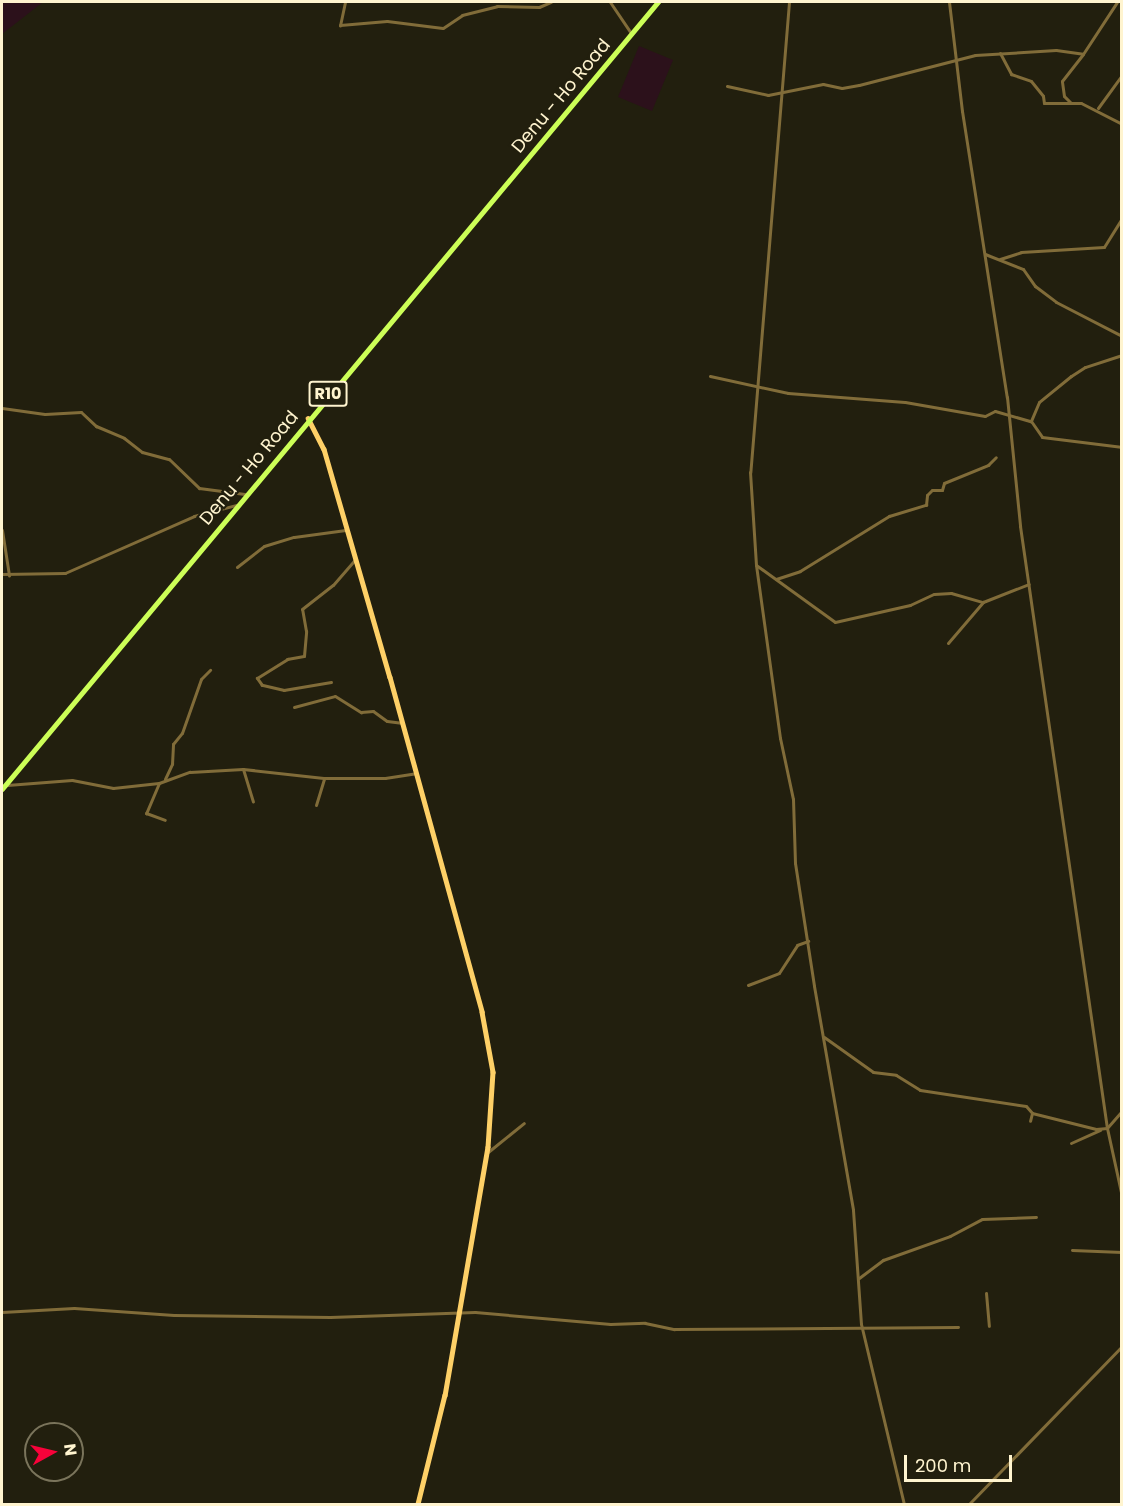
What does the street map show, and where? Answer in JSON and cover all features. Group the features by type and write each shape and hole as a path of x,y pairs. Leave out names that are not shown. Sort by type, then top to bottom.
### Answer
{"main road":[{"name":"Denu - Ho Road","path":"3,787 308,418 658,2"}],"street":[{"path":"345,2 340,25 387,21 443,28 462,15 497,6 515,3 539,7 551,2"},
{"path":"610,2 631,33"},
{"path":"789,2 789,27 779,92 759,387 750,472 756,565 780,738 790,778 795,863 822,1036 829,1056 839,1146 848,1174 862,1328 904,1504"},
{"path":"949,2 1009,414 1029,584 1107,1128 1122,1197"},
{"path":"1071,103 1064,96 1062,81 1083,54 1117,2"},
{"path":"727,86 768,95 823,84 842,88 859,85 957,60 1000,54 1056,50 1083,54"},
{"path":"1000,54 1011,74 1031,81 1038,88 1044,103 1071,103 1098,108 1110,121 1122,124"},
{"path":"1098,108 1122,75"},
{"path":"998,260 1022,252 1104,247 1122,218"},
{"path":"985,254 1023,269 1035,286 1056,302 1122,336"},
{"path":"1031,421 1039,402 1071,376 1085,367 1122,355"},
{"path":"710,376 788,393 905,402 985,416 995,411 1031,421 1042,437 1122,447"},
{"path":"2,408 45,414 81,412 96,426 124,438 134,448 169,459 200,488 245,494"},
{"path":"308,418 324,449 354,560 403,723 490,1044 494,1092 487,1153 432,1458 418,1504"},
{"path":"775,579 808,566 889,516 926,505 927,495 932,490 942,490 944,483 988,465 996,457"},
{"path":"2,574 65,573 194,516 236,505"},
{"path":"2,530 9,575"},
{"path":"237,567 264,546 346,530"},
{"path":"331,682 284,690 262,685 257,678 287,659 303,656 306,631 302,609 333,585 354,560"},
{"path":"756,565 835,622 910,605 934,594 951,593 982,602"},
{"path":"948,643 982,602 1029,584"},
{"path":"165,820 146,813 172,764 174,741 182,733 201,679 210,670"},
{"path":"294,707 335,696 361,712 374,711 387,721 403,723"},
{"path":"1122,757 1122,772"},
{"path":"3,787 72,780 113,788 161,782 190,772 243,769 324,778 378,778 416,773"},
{"path":"243,769 253,802"},
{"path":"316,805 324,778"},
{"path":"748,985 779,973 797,945 808,941"},
{"path":"822,1036 873,1072 896,1075 920,1090 1026,1106 1032,1113 1101,1129"},
{"path":"1071,1143 1107,1128 1122,1111"},
{"path":"1030,1121 1032,1113"},
{"path":"487,1153 524,1123"},
{"path":"859,1278 884,1260 950,1236 982,1219 1036,1217"},
{"path":"1072,1250 1122,1252"},
{"path":"986,1293 989,1326"},
{"path":"2,1312 74,1308 174,1315 330,1317 459,1313 610,1324 645,1323 674,1329 958,1327"},
{"path":"969,1504 1122,1346"}],"shaded area":[{"path":"2,2 43,2 2,34"},
{"path":"639,46 673,60 652,111 618,97"}]}
